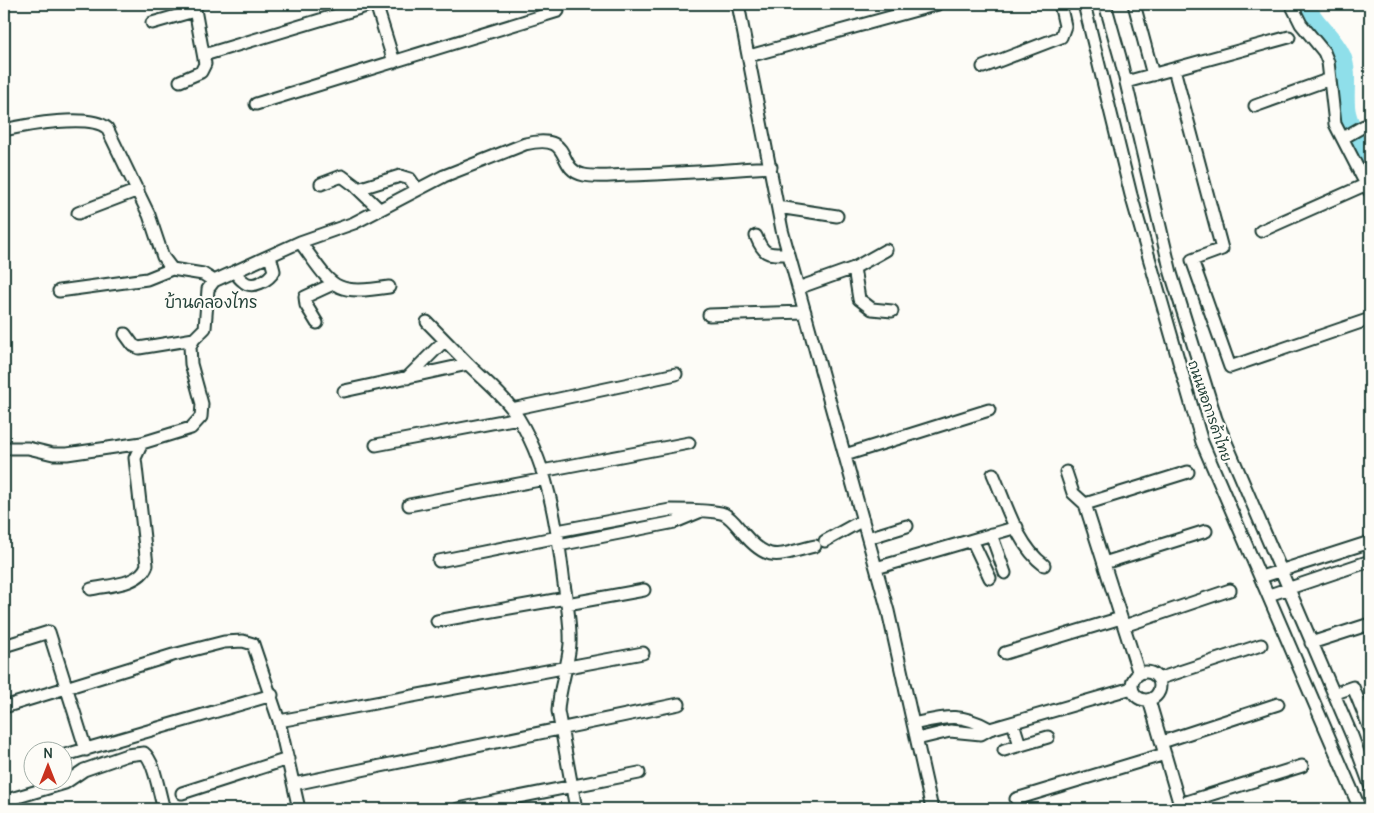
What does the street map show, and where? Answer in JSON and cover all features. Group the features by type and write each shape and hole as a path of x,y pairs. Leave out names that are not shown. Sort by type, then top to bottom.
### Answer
{"street":[{"path":"204,55 375,4 394,62"},
{"path":"738,4 788,254 876,568 932,809"},
{"path":"749,56 938,4"},
{"path":"983,67 1060,37 1065,26 1060,4"},
{"name":"ถนนหอการค้าไทย","path":"1084,4 1131,195 1202,442 1360,809"},
{"name":"ถนนหอการค้าไทย","path":"1105,4 1126,82 1171,273 1216,419 1370,785"},
{"path":"1134,4 1153,75"},
{"path":"1261,231 1369,188 1350,134 1335,124 1328,62 1324,52 1301,24 1291,4"},
{"path":"152,22 194,7 204,55 204,69 180,81"},
{"path":"256,104 558,11"},
{"path":"1126,82 1289,37"},
{"path":"1174,69 1222,249 1192,260 1230,367 1370,319"},
{"path":"1256,106 1330,79"},
{"path":"4,130 78,121 102,124 107,128 155,228 163,257 172,269"},
{"path":"1350,134 1370,126"},
{"path":"4,448 28,448 53,454 67,454 142,443 191,428 198,422 202,404 189,353 194,338 205,328 208,289 214,281 300,242 354,223 418,189 525,144 549,141 557,145 572,169 590,176 771,167"},
{"path":"321,184 342,176 358,188 379,209"},
{"path":"358,188 400,176 410,179 418,189"},
{"path":"78,213 138,190"},
{"path":"778,207 816,211 837,216"},
{"path":"756,236 760,248 765,252 788,254"},
{"path":"300,242 333,284 344,290 353,292 388,287"},
{"path":"798,288 854,268 886,250"},
{"path":"235,272 248,285 257,284 271,276 274,271 270,256"},
{"path":"854,268 859,299 872,309 892,311"},
{"path":"59,291 146,279 172,269 203,274 214,281"},
{"path":"317,323 306,305 305,297 333,284"},
{"path":"709,315 804,312"},
{"path":"427,322 515,413 543,475 558,538 567,601 570,645 558,696 560,729 576,809"},
{"path":"125,334 133,345 139,348 194,338"},
{"path":"407,378 444,341"},
{"path":"344,391 468,364"},
{"path":"376,446 676,374"},
{"path":"845,455 989,410"},
{"path":"91,589 134,580 144,572 147,565 135,458 142,443"},
{"path":"409,505 689,444"},
{"path":"1066,472 1073,493 1085,504 1139,674"},
{"path":"1085,504 1188,472"},
{"path":"993,474 1017,527 1035,558 1044,565"},
{"path":"439,561 558,538 637,516 670,510 723,514 732,520 760,550 769,555 820,544 863,520"},
{"path":"558,538 640,530 675,522 700,512"},
{"path":"637,516 640,530"},
{"path":"868,538 907,526"},
{"path":"876,568 1017,527"},
{"path":"1104,563 1206,531"},
{"path":"991,534 1005,573"},
{"path":"972,540 990,578"},
{"path":"1261,576 1370,542"},
{"path":"1269,594 1370,561"},
{"path":"437,621 644,590"},
{"path":"1005,653 1122,622 1230,590"},
{"path":"1311,644 1370,624"},
{"path":"4,646 49,632 86,750"},
{"path":"4,707 173,655 224,642 243,641 253,644 272,695 299,809"},
{"path":"1158,679 1261,646"},
{"path":"279,721 643,653"},
{"path":"1152,673 1158,679 1159,692 1149,700 1138,698 1132,688 1132,681 1139,674 1152,673"},
{"path":"1333,694 1353,687 1370,729"},
{"path":"916,739 950,731 981,734 990,729 1132,688"},
{"path":"72,754 272,695"},
{"path":"1149,700 1180,806 1302,766"},
{"path":"294,784 679,704"},
{"path":"1016,799 1163,748 1278,704"},
{"path":"913,724 958,716 973,720 990,729"},
{"path":"1013,723 1020,745"},
{"path":"1004,750 1048,737"},
{"path":"4,801 65,783 84,770 127,755 144,753 148,756 152,766 164,809"},
{"path":"182,792 288,759"},
{"path":"458,809 639,773"}],"waterway":[{"path":"1304,4 1312,18 1333,42 1341,56 1345,70 1345,106 1348,119 1370,161"}],"district":[{"name":"บ้านคลองไทร","path":"211,302"}]}
